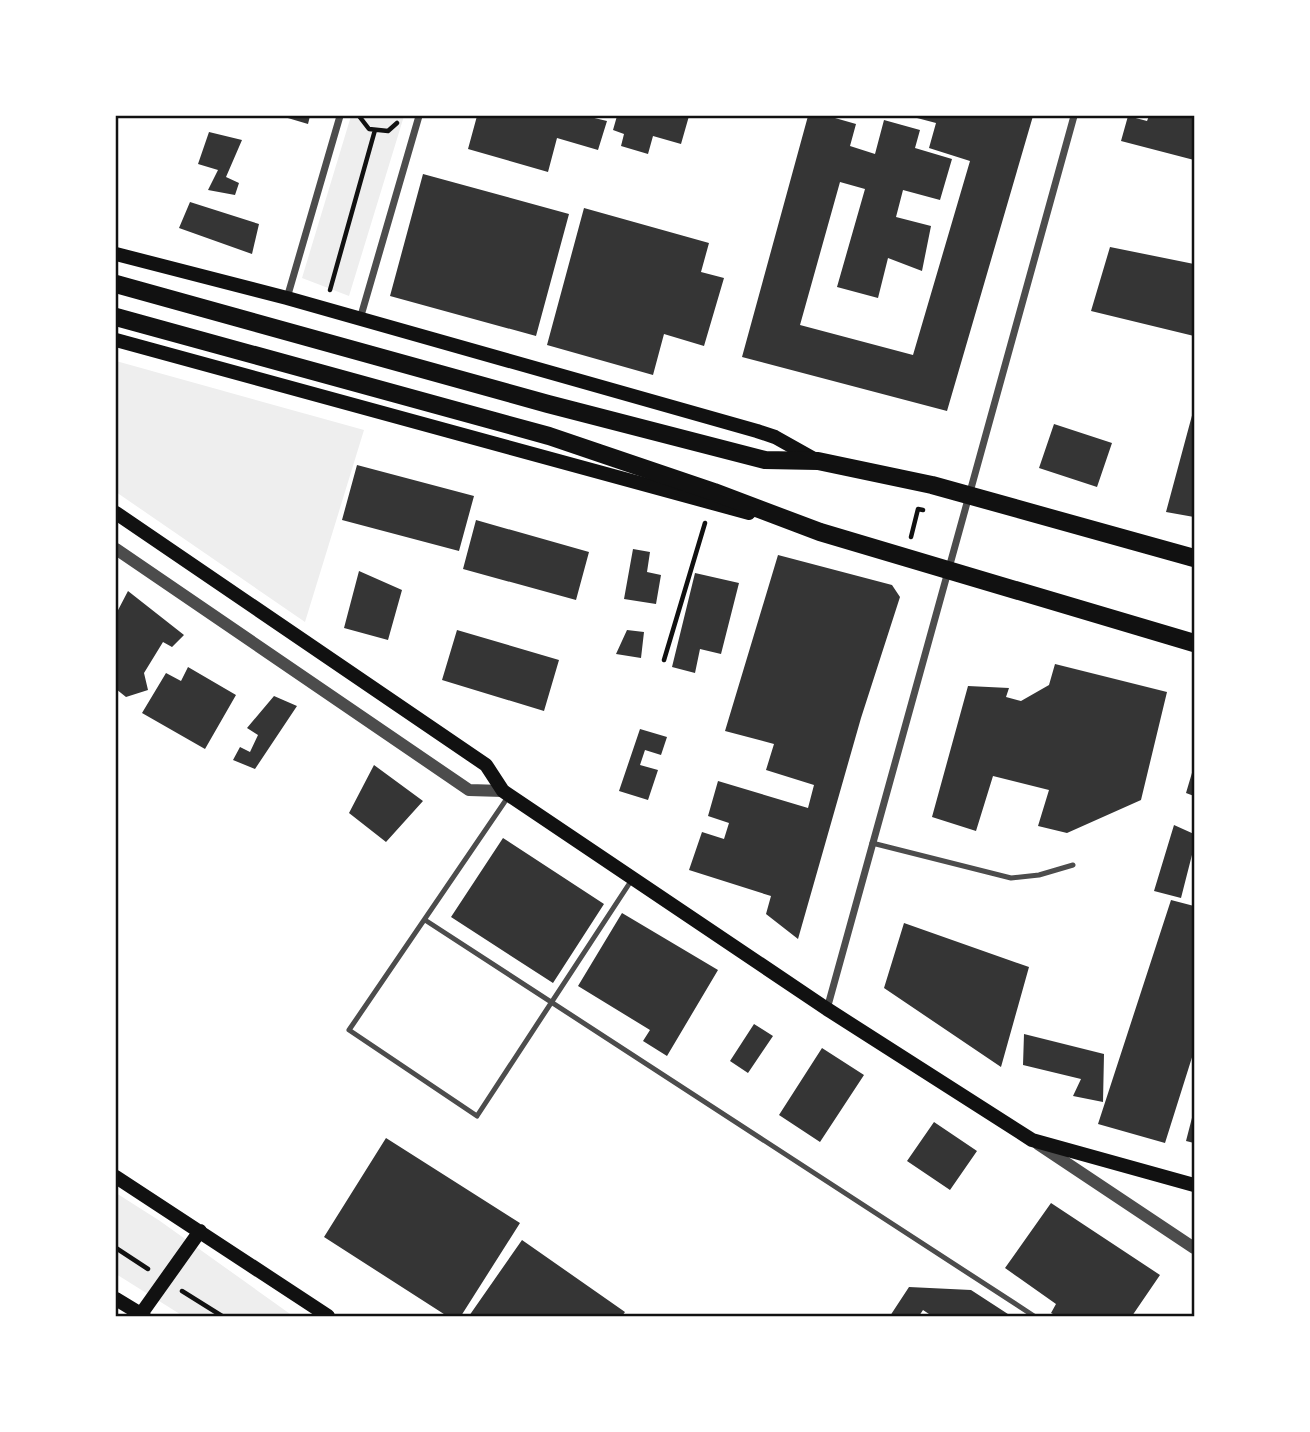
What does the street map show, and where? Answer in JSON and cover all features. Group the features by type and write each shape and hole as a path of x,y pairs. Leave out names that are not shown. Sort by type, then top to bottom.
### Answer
{"main road":[{"path":"116,254 287,298 757,431 775,437 818,461"},
{"path":"116,284 548,404 765,460 818,461 968,494 1195,558"},
{"path":"116,317 549,436 715,492 820,532"},
{"path":"116,340 820,532 1195,643"},
{"path":"116,513 486,765 506,793 827,1009 1032,1140 1195,1185"},
{"path":"116,1177 328,1317"},
{"path":"116,1298 143,1315 200,1231"}],"street":[{"path":"287,298 340,116"},
{"path":"360,319 419,116"},
{"path":"827,1009 1074,116"},
{"path":"116,549 469,790 506,793"},
{"path":"1032,1140 1195,1248"}],"lane":[{"path":"506,793 425,920 349,1030 477,1116 633,878"},
{"path":"872,843 1011,878 1039,875 1073,865"},
{"path":"425,920 1034,1317"}],"path":[{"path":"359,116 369,129 388,131 396,124 399,116"},
{"path":"325,309 375,130"},
{"path":"664,660 711,502"}],"shaded area":[{"path":"351,116 404,116 349,296 302,278"},
{"path":"116,361 364,430 305,622 116,492"},
{"path":"116,1193 160,1221 293,1316 183,1316 116,1274"}],"building":[{"path":"281,116 310,116 308,124"},
{"path":"477,116 586,116 607,121 598,150 557,138 548,172 468,149"},
{"path":"617,116 689,116 681,144 653,136 648,154 621,146 624,134 613,130"},
{"path":"808,116 828,116 856,124 850,146 875,154 884,120 920,130 915,148 952,159 940,200 903,190 896,217 931,226 922,271 888,258 878,298 837,287 865,189 840,182 800,325 913,355 970,161 929,148 936,123 917,118 918,116 1033,116 947,411 742,357"},
{"path":"1128,116 1147,121 1149,116 1194,116 1194,160 1121,141"},
{"path":"209,132 242,140 226,177 239,183 235,195 208,190 218,170 198,164"},
{"path":"423,174 569,214 536,336 390,296"},
{"path":"190,202 259,224 252,254 179,228"},
{"path":"584,208 709,243 701,272 724,278 704,346 664,334 653,375 547,345"},
{"path":"1110,247 1194,264 1194,336 1091,311"},
{"path":"1194,408 1194,517 1166,512"},
{"path":"1054,424 1112,443 1097,487 1039,468"},
{"path":"357,465 474,496 459,551 342,520"},
{"path":"476,520 589,552 576,600 463,569"},
{"path":"633,549 650,552 647,572 661,575 656,604 624,599"},
{"path":"778,555 892,585 900,597 861,718 798,939 766,914 771,896 689,870 702,832 724,839 729,823 708,816 718,781 808,808 814,785 766,770 774,744 725,731"},
{"path":"359,571 402,590 388,640 344,628"},
{"path":"695,573 739,583 721,654 700,649 695,673 672,667"},
{"path":"128,591 184,635 172,647 163,642 144,673 148,690 126,697 116,689 116,614"},
{"path":"457,630 559,660 544,711 442,680"},
{"path":"627,630 644,632 641,658 616,654"},
{"path":"1055,664 1167,692 1141,800 1067,833 1038,826 1049,790 993,776 976,831 932,817 968,686 1009,688 1006,697 1021,701 1049,685"},
{"path":"188,667 236,695 205,749 142,713 166,673 181,681"},
{"path":"274,696 297,706 255,769 233,760 240,747 250,752 258,735 247,728"},
{"path":"640,729 667,737 661,755 645,750 640,765 658,770 648,800 619,791"},
{"path":"374,765 423,801 386,842 349,813"},
{"path":"1194,766 1194,796 1186,793"},
{"path":"1174,825 1194,834 1194,847 1181,898 1154,891"},
{"path":"503,838 604,904 553,983 451,917"},
{"path":"1171,900 1194,906 1194,1051 1165,1143 1098,1124"},
{"path":"622,913 718,970 667,1056 643,1041 650,1030 578,986"},
{"path":"904,923 1029,967 1001,1067 884,988"},
{"path":"754,1024 773,1036 748,1073 730,1061"},
{"path":"1024,1034 1104,1054 1103,1102 1073,1096 1081,1079 1023,1065"},
{"path":"822,1048 864,1075 820,1142 779,1115"},
{"path":"1194,1110 1194,1143 1186,1141"},
{"path":"934,1122 977,1151 950,1190 907,1161"},
{"path":"386,1138 520,1223 461,1316 447,1316 324,1237"},
{"path":"1051,1203 1160,1275 1132,1316 1057,1316 1051,1313 1056,1304 1005,1268"},
{"path":"522,1240 625,1312 622,1316 469,1316"},
{"path":"909,1287 971,1290 1011,1316 932,1316 923,1310 919,1316 890,1316"}]}
